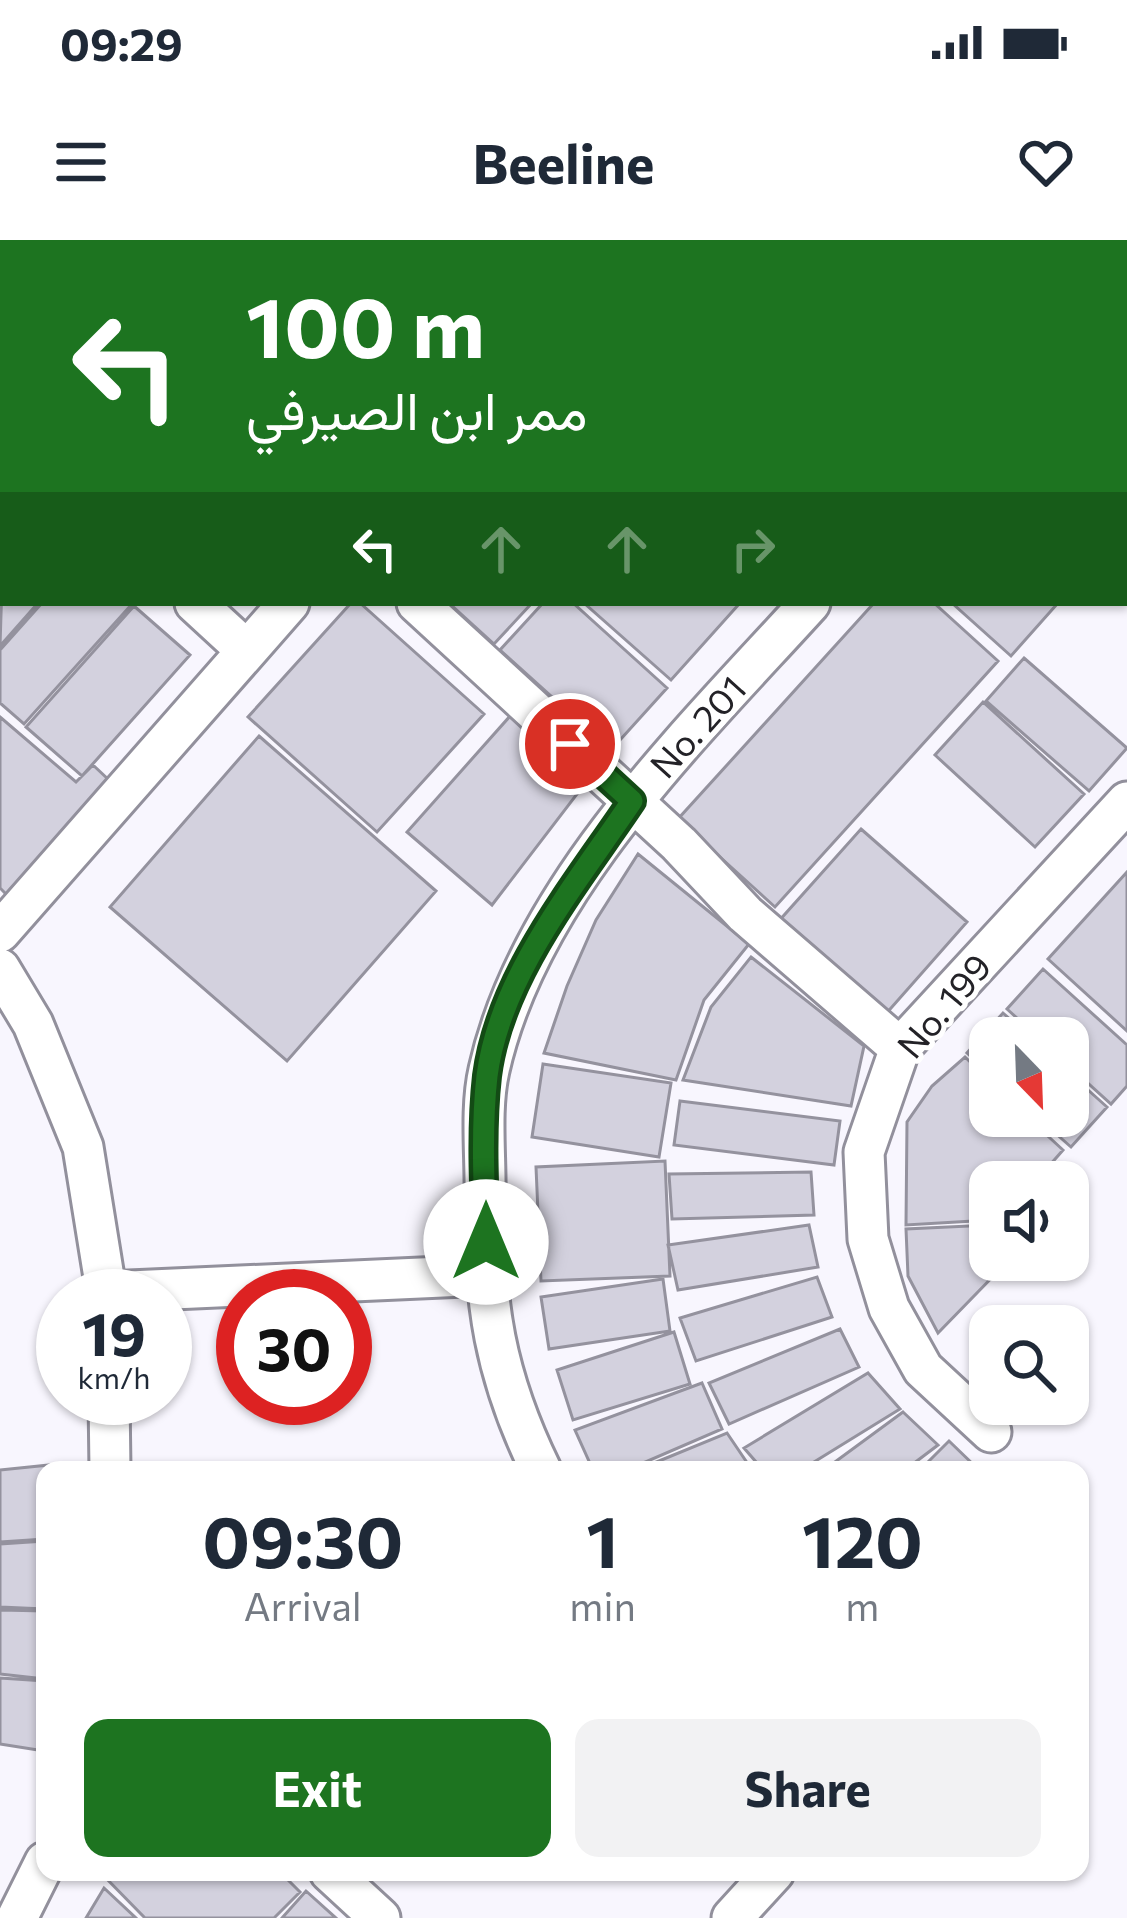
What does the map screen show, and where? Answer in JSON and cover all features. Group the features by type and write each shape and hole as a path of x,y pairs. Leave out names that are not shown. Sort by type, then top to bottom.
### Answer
{"street":[{"path":"198,606 246,650"},
{"path":"0,932 286,606"},
{"path":"420,606 680,844 745,914 900,1048"},
{"name":"No. 201","path":"537,1461 494,1348 487,1275 488,1074 508,1006 533,947 632,801 807,606"},
{"name":"No. 199","path":"991,1432 923,1369 889,1308 868,1239 864,1152 900,1048 1127,802"},
{"path":"0,969 33,1024 83,1147 103,1269"},
{"path":"192,1290 487,1275"},
{"path":"109,1425 110,1461"},
{"path":"17,1918 36,1880"},
{"path":"340,1881 380,1918"},
{"path":"733,1918 766,1881"}],"building":[{"path":"1,606 35,606 0,646"},
{"path":"39,606 130,606 24,724 0,703 0,650"},
{"path":"134,606 190,655 82,776 26,727"},
{"path":"348,606 363,606 484,714 377,832 248,717"},
{"path":"452,606 529,606 494,644"},
{"path":"540,606 576,606 667,688 611,750 500,650"},
{"path":"587,606 737,606 671,680"},
{"path":"871,606 937,606 998,661 775,907 678,819"},
{"path":"955,606 1055,606 1011,656"},
{"path":"1024,658 1127,748 1089,791 986,701"},
{"path":"983,702 1084,794 1035,847 935,755"},
{"path":"511,715 587,781 492,905 407,832"},
{"path":"0,717 76,782 93,765 110,781 6,894 0,888"},
{"path":"259,736 436,891 287,1061 110,907"},
{"path":"861,829 967,922 884,1016 778,922"},
{"path":"638,854 749,944 704,1000 676,1080 544,1053 596,920"},
{"path":"1127,872 1127,1031 1048,959"},
{"path":"751,957 864,1046 851,1106 683,1080 711,1007"},
{"path":"1043,969 1127,1045 1127,1086 1111,1104 1089,1084 1089,1017 1016,1017 1007,1009"},
{"path":"965,1057 969,1061 969,1137 1049,1137 1063,1150 1053,1161 969,1161 969,1221 906,1225 907,1122 932,1086"},
{"path":"543,1064 671,1083 659,1157 532,1137"},
{"path":"1089,1091 1107,1107 1089,1127"},
{"path":"680,1101 840,1121 834,1165 674,1145"},
{"path":"1060,1137 1080,1137 1071,1147"},
{"path":"665,1161 670,1276 541,1281 536,1167"},
{"path":"811,1172 814,1215 672,1219 669,1174"},
{"path":"809,1225 818,1267 678,1290 668,1245"},
{"path":"969,1226 969,1281 989,1281 938,1333 908,1276 906,1229"},
{"path":"817,1277 832,1317 696,1361 680,1318"},
{"path":"663,1279 670,1331 549,1349 541,1297"},
{"path":"840,1329 859,1367 729,1424 709,1383"},
{"path":"674,1332 690,1384 573,1420 557,1370"},
{"path":"868,1373 900,1409 816,1461 755,1461 744,1448"},
{"path":"702,1383 722,1429 648,1461 589,1461 575,1430"},
{"path":"903,1412 938,1445 917,1461 836,1461"},
{"path":"727,1433 746,1461 659,1461"},
{"path":"949,1441 970,1461 929,1461"},
{"path":"36,1466 36,1540 0,1542 0,1470"},
{"path":"36,1542 36,1609 0,1607 0,1544"},
{"path":"0,1610 36,1611 36,1678 0,1674"},
{"path":"0,1678 36,1680 36,1750 0,1744"},
{"path":"109,1881 289,1881 300,1892 274,1918 145,1918"},
{"path":"104,1888 136,1918 86,1918"},
{"path":"306,1891 336,1918 282,1918"}],"route":[{"path":"486,1242 488,1074 508,1006 533,947 632,801 570,744"}]}
